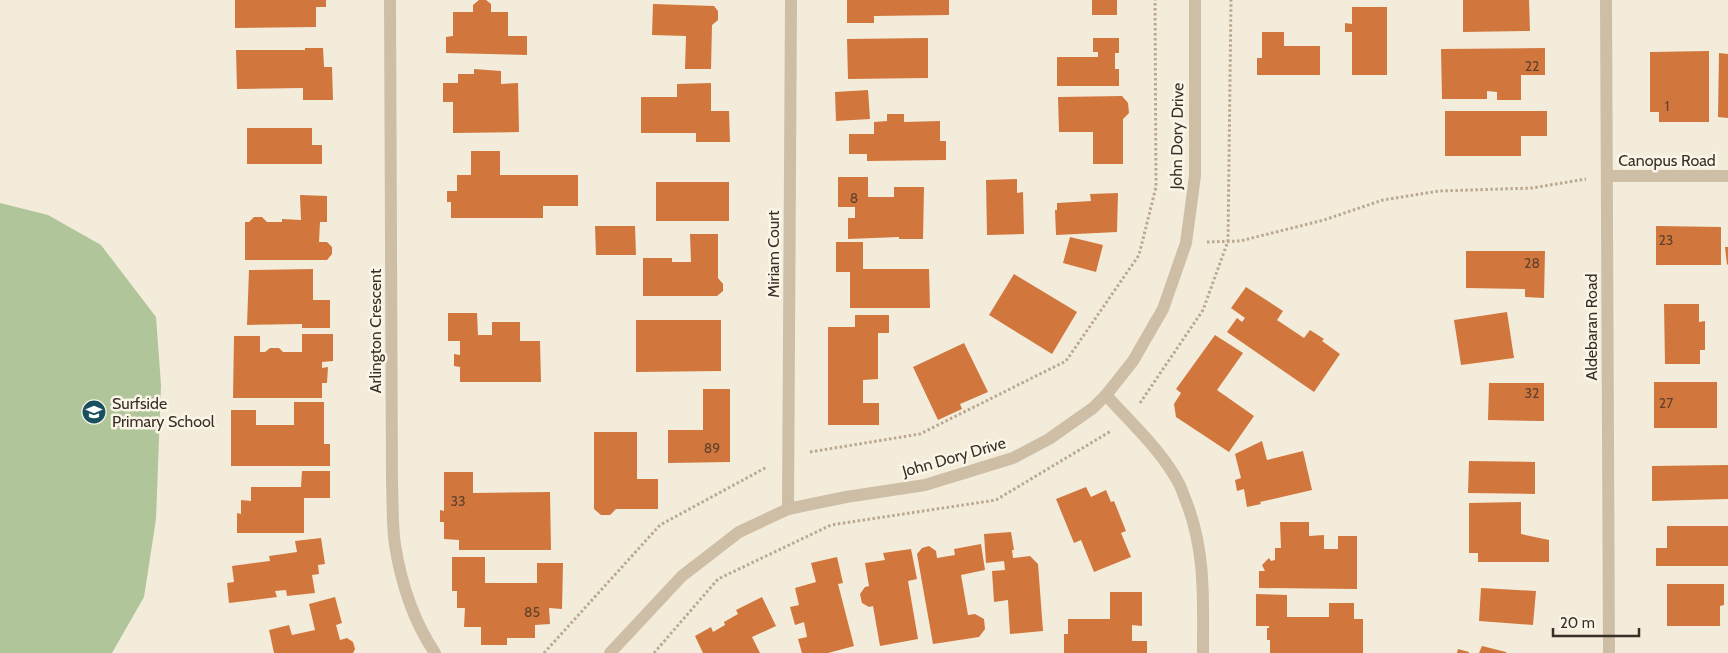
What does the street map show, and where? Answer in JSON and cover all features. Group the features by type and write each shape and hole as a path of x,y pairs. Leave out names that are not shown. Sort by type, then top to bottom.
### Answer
{"street":[{"name":"Arlington Crescent","path":"390,0 392,484 395,545 407,593 427,642 435,653"},
{"name":"Miriam Court","path":"788,509 791,0"},
{"name":"John Dory Drive","path":"610,653 682,576 739,532 788,509 846,497 924,485 1013,458 1049,439 1093,408 1106,395 1133,361 1163,309 1186,243 1196,176 1195,0"},
{"name":"Aldebaran Road","path":"1606,0 1608,653"},
{"name":"Canopus Road","path":"1606,176 1728,176"},
{"path":"1106,395 1155,450 1178,481 1191,513 1200,547 1203,653"}],"path":[{"path":"544,653 660,525 788,456 920,434 1066,361 1139,255 1156,186 1155,0"},
{"path":"654,653 718,579 832,525 996,500 1128,420 1203,310 1228,241 1231,0"},
{"path":"1186,243 1240,240 1324,220 1383,200 1439,191 1532,188 1606,176"}],"green space":[{"name":"Surfside Primary School","path":"0,203 48,215 101,245 156,317 161,385 156,519 144,597 112,653 0,653"}],"building":[{"path":"235,0 326,0 326,7 316,7 316,27 235,28"},
{"path":"479,0 486,0 491,4 491,12 508,12 508,36 527,36 527,55 446,53 446,37 453,36 453,12 473,12 473,5"},
{"path":"847,0 949,0 949,15 874,16 874,23 847,23"},
{"path":"1092,0 1117,0 1117,15 1092,15"},
{"path":"1463,0 1529,0 1530,31 1463,32"},
{"path":"653,4 714,6 718,11 718,20 712,25 711,69 685,69 686,36 652,35"},
{"path":"1352,7 1387,7 1387,75 1352,75 1352,32 1345,32 1345,23 1352,24"},
{"path":"1262,32 1284,32 1284,46 1320,46 1320,75 1257,75 1257,58 1262,58"},
{"path":"928,38 928,78 848,79 847,39"},
{"path":"1093,38 1119,38 1119,53 1115,53 1115,69 1119,69 1119,86 1057,86 1057,57 1098,57 1098,52 1093,52"},
{"path":"305,48 323,48 324,67 332,67 333,100 303,100 303,88 237,89 236,50 305,50"},
{"path":"1545,48 1545,75 1521,75 1521,100 1497,100 1497,92 1487,91 1487,99 1442,99 1441,49"},
{"path":"1709,51 1709,122 1659,122 1659,112 1650,112 1650,52"},
{"path":"1719,53 1728,54 1728,118 1718,117"},
{"path":"474,69 501,71 501,84 518,83 519,132 453,133 453,102 443,102 443,83 458,83 458,74 474,74"},
{"path":"711,83 711,111 729,111 730,142 696,142 696,133 641,133 641,97 677,97 677,84"},
{"path":"868,90 870,119 836,121 835,92"},
{"path":"1122,96 1128,103 1129,113 1123,119 1123,164 1093,164 1093,132 1059,132 1058,97"},
{"path":"1445,111 1547,111 1547,136 1521,136 1521,156 1445,156"},
{"path":"887,114 904,114 904,122 940,121 940,141 946,141 946,160 867,161 867,154 849,154 849,134 874,134 874,122 887,121"},
{"path":"247,128 312,128 312,145 322,145 322,164 247,164"},
{"path":"471,151 500,151 500,175 578,175 578,206 543,206 543,218 451,218 451,202 447,202 447,191 457,191 457,175 471,175"},
{"path":"838,177 868,177 868,197 894,197 894,187 924,187 923,239 899,239 899,237 848,239 848,218 855,218 855,207 838,207"},
{"path":"1017,179 1017,193 1023,192 1024,234 987,235 986,180"},
{"path":"656,182 729,182 729,221 656,221"},
{"path":"1118,193 1117,232 1056,235 1055,210 1057,210 1057,203 1091,201 1090,194"},
{"path":"300,195 327,196 327,222 320,222 319,242 327,242 332,247 332,254 327,260 245,260 245,222 249,222 254,217 262,217 267,222 282,222 282,219 301,220"},
{"path":"595,226 635,226 636,255 596,255"},
{"path":"1656,226 1721,227 1721,265 1656,265"},
{"path":"690,234 718,234 718,278 723,284 723,291 717,296 643,296 643,258 672,258 672,262 691,262"},
{"path":"1070,237 1103,245 1096,272 1063,263"},
{"path":"836,242 863,242 863,269 929,269 930,308 850,308 850,272 836,272"},
{"path":"1725,247 1728,247 1727,265"},
{"path":"1466,251 1545,251 1544,298 1525,297 1525,289 1466,288"},
{"path":"313,269 313,300 330,300 330,328 302,328 302,324 247,325 249,270"},
{"path":"1014,274 1077,312 1052,354 989,315"},
{"path":"1246,287 1283,311 1277,320 1304,338 1310,330 1324,339 1322,341 1340,354 1314,392 1227,332 1237,318 1242,322 1245,318 1231,308"},
{"path":"1664,304 1699,304 1699,322 1705,321 1705,350 1700,350 1700,364 1665,364"},
{"path":"1507,312 1514,358 1461,365 1454,320"},
{"path":"448,313 477,313 478,335 492,335 492,322 520,322 520,341 540,341 541,382 460,382 460,367 454,366 454,354 460,355 460,341 448,341"},
{"path":"855,315 889,315 889,333 878,333 878,379 863,380 863,403 879,403 879,425 828,425 828,327 855,327"},
{"path":"636,320 721,320 721,371 636,372"},
{"path":"302,334 333,334 333,361 322,362 322,368 328,367 327,383 322,383 322,398 233,398 234,336 260,336 260,352 265,352 270,348 279,348 283,352 302,352"},
{"path":"1215,335 1243,353 1217,390 1254,416 1229,452 1176,417 1174,404 1181,393 1176,389"},
{"path":"964,343 988,392 960,404 962,409 938,420 913,367"},
{"path":"1654,382 1717,382 1717,428 1654,428"},
{"path":"1489,383 1544,383 1544,421 1488,420"},
{"path":"703,389 730,389 730,462 668,463 668,430 703,430"},
{"path":"294,402 324,402 324,444 330,444 330,466 231,466 231,410 256,410 256,425 294,425"},
{"path":"594,432 637,432 637,479 658,479 658,509 616,509 610,515 601,515 594,509"},
{"path":"1262,441 1267,460 1303,451 1312,490 1260,502 1261,504 1247,507 1244,489 1237,491 1235,480 1241,478 1235,454"},
{"path":"1469,461 1535,462 1535,494 1468,493"},
{"path":"1728,465 1728,499 1652,501 1652,466"},
{"path":"302,471 330,471 330,498 304,498 304,533 237,533 237,513 241,514 241,500 251,501 251,487 301,487"},
{"path":"444,472 473,472 473,493 550,492 551,550 459,550 459,540 444,539 444,522 440,522 440,510 444,511"},
{"path":"1086,487 1091,497 1106,490 1111,502 1114,501 1126,531 1121,533 1131,557 1094,572 1081,540 1074,543 1056,499"},
{"path":"1521,502 1521,534 1549,540 1549,562 1478,562 1478,553 1469,553 1469,503"},
{"path":"1280,522 1309,522 1309,536 1324,535 1324,549 1338,549 1338,536 1357,536 1357,589 1259,588 1259,571 1265,571 1262,565 1269,558 1271,561 1275,560 1275,548 1281,548"},
{"path":"1667,526 1728,526 1728,566 1656,566 1656,548 1667,548"},
{"path":"1011,532 1014,550 1012,550 1013,558 1030,556 1038,564 1043,631 1010,634 1008,600 994,602 992,571 1005,570 1004,561 986,563 984,534"},
{"path":"321,538 325,564 318,565 319,574 312,575 315,593 287,596 286,590 275,591 277,597 229,603 227,583 234,582 232,566 270,561 269,556 297,552 295,541"},
{"path":"981,544 985,570 961,575 968,615 975,614 984,619 985,629 979,637 933,644 917,554 922,548 929,546 936,551 937,558 955,555 954,549"},
{"path":"911,549 917,579 908,581 918,639 880,646 873,606 869,607 862,603 860,594 865,587 869,586 865,563 885,560 883,553"},
{"path":"452,557 485,557 485,583 537,583 537,563 563,563 562,609 549,608 550,624 535,625 535,638 507,638 507,645 481,645 481,627 464,627 465,608 457,608 457,591 452,591"},
{"path":"837,557 843,583 838,584 854,646 828,653 802,653 798,639 807,637 804,622 795,625 790,607 799,605 795,588 816,582 811,563"},
{"path":"1667,584 1724,584 1724,605 1720,606 1720,626 1667,626"},
{"path":"1481,588 1536,591 1533,625 1479,621"},
{"path":"1110,592 1142,592 1142,626 1132,625 1132,641 1147,641 1147,653 1064,653 1064,634 1068,634 1068,619 1110,619"},
{"path":"1256,594 1287,595 1287,617 1329,617 1329,603 1354,603 1354,619 1363,619 1363,653 1270,653 1270,640 1267,640 1267,628 1269,626 1256,626"},
{"path":"335,597 342,623 336,625 340,640 347,638 353,642 355,649 353,653 274,653 269,630 289,625 292,635 315,630 309,604"},
{"path":"762,597 776,626 752,637 760,653 703,653 695,636 711,627 713,632 725,625 724,622 738,614 736,610"},
{"path":"1482,646 1506,652 1506,653 1479,653"},
{"path":"1458,649 1469,652 1469,653 1457,653"}],"place":[{"name":"Surfside Primary School","path":"94,412"}]}
